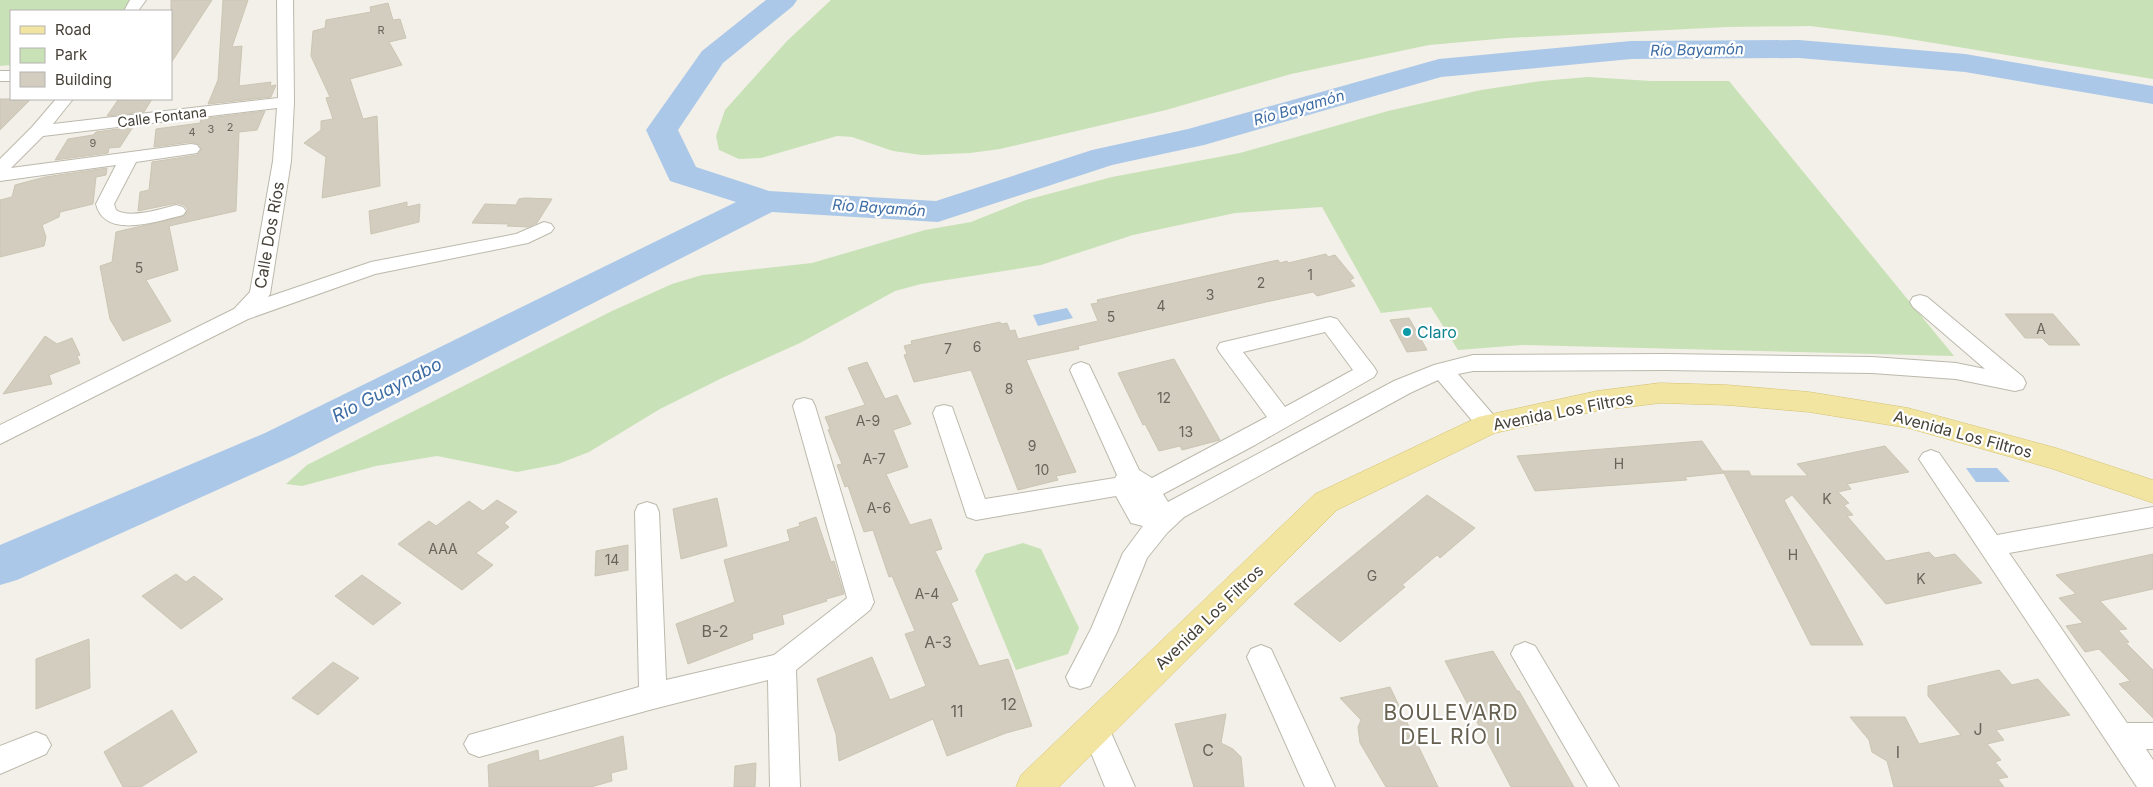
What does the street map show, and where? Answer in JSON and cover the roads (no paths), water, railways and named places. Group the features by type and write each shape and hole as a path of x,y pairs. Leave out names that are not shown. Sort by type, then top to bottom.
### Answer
{"main road":[{"name":"Avenida Los Filtros","path":"1034,787 1326,502 1488,424 1596,401 1660,393 1727,394 1809,402 1908,418 1955,430 2056,459 2153,492"}],"street":[{"name":"Calle Dos Ríos","path":"0,435 241,314 260,294 282,161 286,102 286,0"},
{"path":"0,169 38,131 64,100"},
{"name":"Calle Fontana","path":"38,131 286,102"},
{"path":"0,175 128,159 190,149"},
{"path":"128,159 105,204 105,209 109,214 113,217 130,220 176,211"},
{"path":"241,314 371,268 521,239 544,228"},
{"path":"1080,677 1102,632 1136,553 1156,522 1402,387 1442,370 1483,363 1666,362 1872,365 1956,370 2015,383 1920,302"},
{"path":"944,413 976,510 1133,484 1247,439 1366,372 1330,324 1228,348 1280,419"},
{"path":"1081,370 1133,484 1140,516 1156,522"},
{"path":"1442,370 1488,424"},
{"path":"479,744 653,696 782,665 861,602 804,406"},
{"path":"1931,459 2153,785"},
{"path":"647,512 653,696"},
{"path":"1990,546 2153,517"},
{"path":"1525,654 1604,787"},
{"path":"1261,657 1320,787"},
{"path":"782,665 785,787"},
{"path":"1095,728 1120,787"},
{"path":"2120,736 2153,736"},
{"path":"0,760 36,745"}],"water":[{"path":"1067,308 1073,318 1038,326 1033,315"},
{"path":"1966,468 1997,468 2010,482 1976,482"}],"waterway":[{"name":"Río Bayamón","path":"766,201 682,174 662,130 712,57 783,0"},
{"name":"Río Bayamón","path":"766,201 938,212 1104,157 1193,138 1439,68 1631,50 1799,49 1965,63 2153,95"},
{"name":"Río Guaynabo","path":"0,566 280,444 766,201"}],"place":[{"name":"Claro","path":"1407,332"}],"district":[{"name":"BOULEVARD DEL RÍO I","path":"1451,725"}]}
